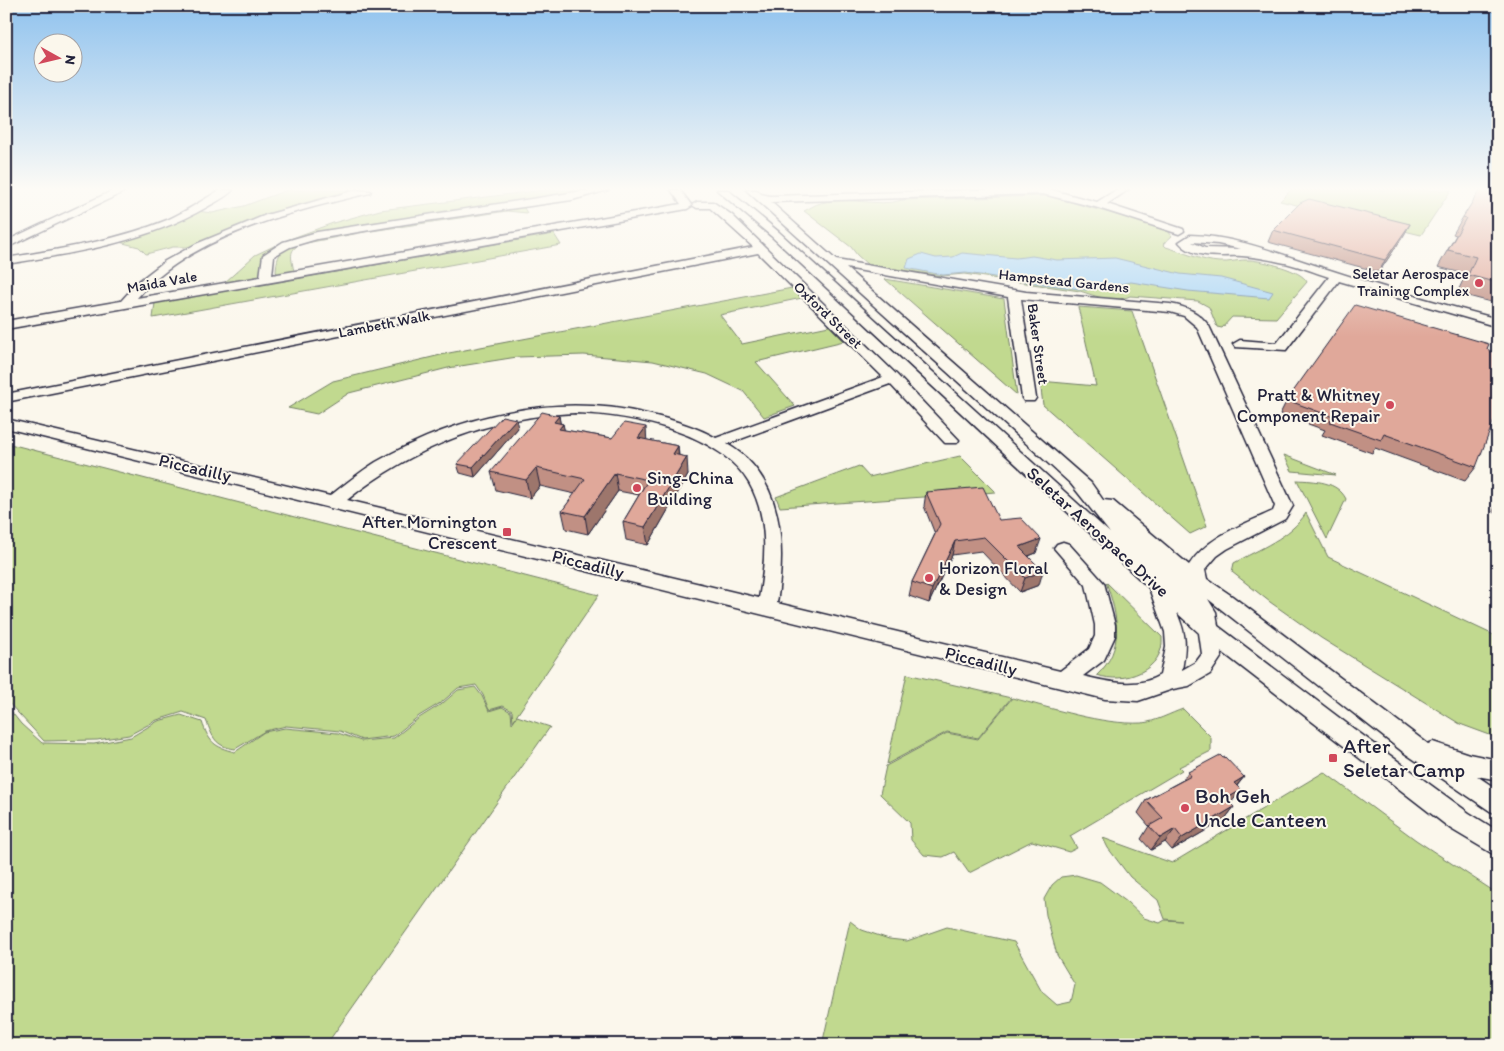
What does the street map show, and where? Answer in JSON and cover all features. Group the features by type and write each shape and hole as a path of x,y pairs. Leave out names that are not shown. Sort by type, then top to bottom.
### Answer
{"street":[{"path":"6,245 18,239"},
{"path":"6,261 78,250 119,239"},
{"path":"124,305 133,292 151,277 202,246 218,239"},
{"path":"265,280 269,256 294,242 308,239"},
{"name":"Maida Vale","path":"6,325 501,239"},
{"name":"Oxford Street","path":"750,239 892,378 951,440"},
{"name":"Seletar Aerospace Drive","path":"781,239 1155,584 1210,631 1361,748 1460,821 1498,845"},
{"name":"Seletar Aerospace Drive","path":"807,239 1077,480 1200,584 1254,623 1411,745 1498,803"},
{"path":"1189,239 1185,242 1193,247 1211,252 1246,253 1278,258"},
{"path":"1210,239 1498,323"},
{"name":"Lambeth Walk","path":"6,398 761,249"},
{"name":"Hampstead Gardens","path":"834,262 849,267 1014,294 1179,310 1196,317 1203,326 1213,347 1284,506 1279,515 1213,549 1196,569 1200,584"},
{"path":"1240,344 1281,347 1336,276"},
{"name":"Baker Street","path":"1014,294 1029,398"},
{"path":"716,443 892,378"},
{"path":"333,502 381,467 450,434 492,421 542,412 587,409 634,416 686,429 716,443 738,460 756,481 772,522 774,565 767,608"},
{"name":"Piccadilly","path":"6,423 1062,680 1124,692 1138,692 1163,684 1169,680 1182,680 1190,677 1209,662 1212,656 1206,612 1200,602 1124,538 1077,480"},
{"path":"1062,680 1097,654 1105,636 1105,625 1095,583 1063,548"},
{"path":"1155,584 1175,632 1176,647 1169,680"},
{"path":"1411,745 1469,764 1498,770"}],"green space":[{"path":"126,239 209,239 192,247 173,247 146,254 139,247 119,242"},
{"path":"327,239 297,246 292,252 294,272 279,275 276,272 278,258 281,253 288,247 307,240"},
{"path":"525,239 557,239 561,245 153,318 155,303"},
{"path":"841,239 1169,239 1163,244 1166,247 1192,256 1219,262 1246,260 1264,262 1290,270 1304,278 1307,282 1276,318 1232,317 1222,328 1217,327 1209,307 1198,301 1130,296 1111,299 1080,291 964,274 942,276 868,265"},
{"path":"274,246 264,256 260,278 223,284 255,255"},
{"path":"885,279 1004,299 1017,395"},
{"path":"792,288 802,298 720,315 742,344 829,326 844,341 756,362 795,406 764,417 743,391 707,374 653,361 584,355 517,357 448,368 349,393 317,414 288,408 333,381 449,353"},
{"path":"1078,307 1132,311 1207,526 1190,534 1043,405 1040,381 1096,386"},
{"path":"6,443 599,595 513,721 512,711 503,706 489,710 483,695 476,685 458,688 442,702 419,716 394,736 362,740 340,731 286,726 265,731 235,749 223,746 216,740 206,720 183,712 157,720 129,735 97,740 44,741 6,700"},
{"path":"1284,455 1336,475 1292,471"},
{"path":"960,456 996,492 780,507 776,497 859,466 869,477"},
{"path":"1297,480 1331,485 1342,493 1346,499 1327,539"},
{"path":"1306,513 1328,557 1498,637 1498,738 1460,724 1321,638 1232,572 1234,563 1283,536"},
{"path":"1106,582 1162,637 1161,649 1157,658 1141,672 1130,676 1108,678 1097,675 1106,665 1115,643 1116,620"},
{"path":"907,674 1011,698 978,738 947,732 887,764"},
{"path":"475,687 482,696 489,711 502,707 511,712 512,723 517,716 550,727 326,1045 6,1045 6,705 21,724 42,743 94,744 131,737 158,721 181,715 202,722 213,743 235,752 264,732 285,728 338,733 361,741 394,738 458,690"},
{"path":"1012,698 1093,719 1126,723 1147,722 1183,709 1211,737 1211,751 1179,767 1182,770 1070,836 1077,848 1069,852 1032,841 969,873 954,852 943,857 924,855 911,840 910,823 880,794 886,766 947,733 978,739"},
{"path":"1324,772 1416,840 1498,894 1498,1045 822,1045 850,921 862,930 889,939 907,941 947,927 1014,942 1042,992 1057,1005 1071,1002 1075,985 1057,955 1046,915 1044,899 1052,885 1061,877 1076,875 1100,882 1127,902 1144,918 1160,923 1165,920 1182,921 1165,919 1158,900 1130,877 1108,848 1103,838 1172,863"}],"water":[{"path":"962,253 1016,258 1032,256 1057,260 1115,258 1180,274 1221,278 1273,292 1269,298 1188,291 1131,282 1086,290 966,273 943,275 906,268 909,259 921,254 936,258 953,257"}],"building":[{"path":"1307,239 1400,239 1385,260"},
{"path":"1454,239 1498,239 1498,283 1468,275 1476,257 1448,250"},
{"name":"Pratt & Whitney Component Repair","path":"1355,305 1489,344 1487,349 1498,355 1498,410 1476,467 1384,434 1381,440 1330,422 1333,417 1287,400"},
{"path":"542,412 559,416 554,422 563,424 559,429 612,438 624,423 646,427 638,438 678,446 673,454 687,457 645,527 623,522 648,480 615,473 585,516 562,511 585,479 536,468 526,480 491,472"},
{"path":"502,416 516,419 473,467 457,464"},
{"path":"983,487 999,520 1021,518 1041,539 1019,547 1043,571 1025,578 984,537 955,541 932,589 912,582 940,524 926,492"},
{"name":"Boh Geh Uncle Canteen","path":"1220,755 1223,758 1225,757 1244,777 1234,783 1241,790 1226,799 1234,807 1182,838 1175,829 1160,838 1149,826 1163,818 1146,800 1191,776 1188,772"}],"place":[{"name":"Seletar Aerospace Training Complex","path":"1479,283"},
{"name":"Pratt & Whitney Component Repair","path":"1390,405"},
{"name":"Sing-China Building","path":"637,488"},
{"name":"After Mornington Crescent","path":"507,532"},
{"name":"Horizon Floral & Design","path":"929,578"},
{"name":"After Seletar Camp","path":"1333,758"},
{"name":"Boh Geh Uncle Canteen","path":"1185,808"}]}
